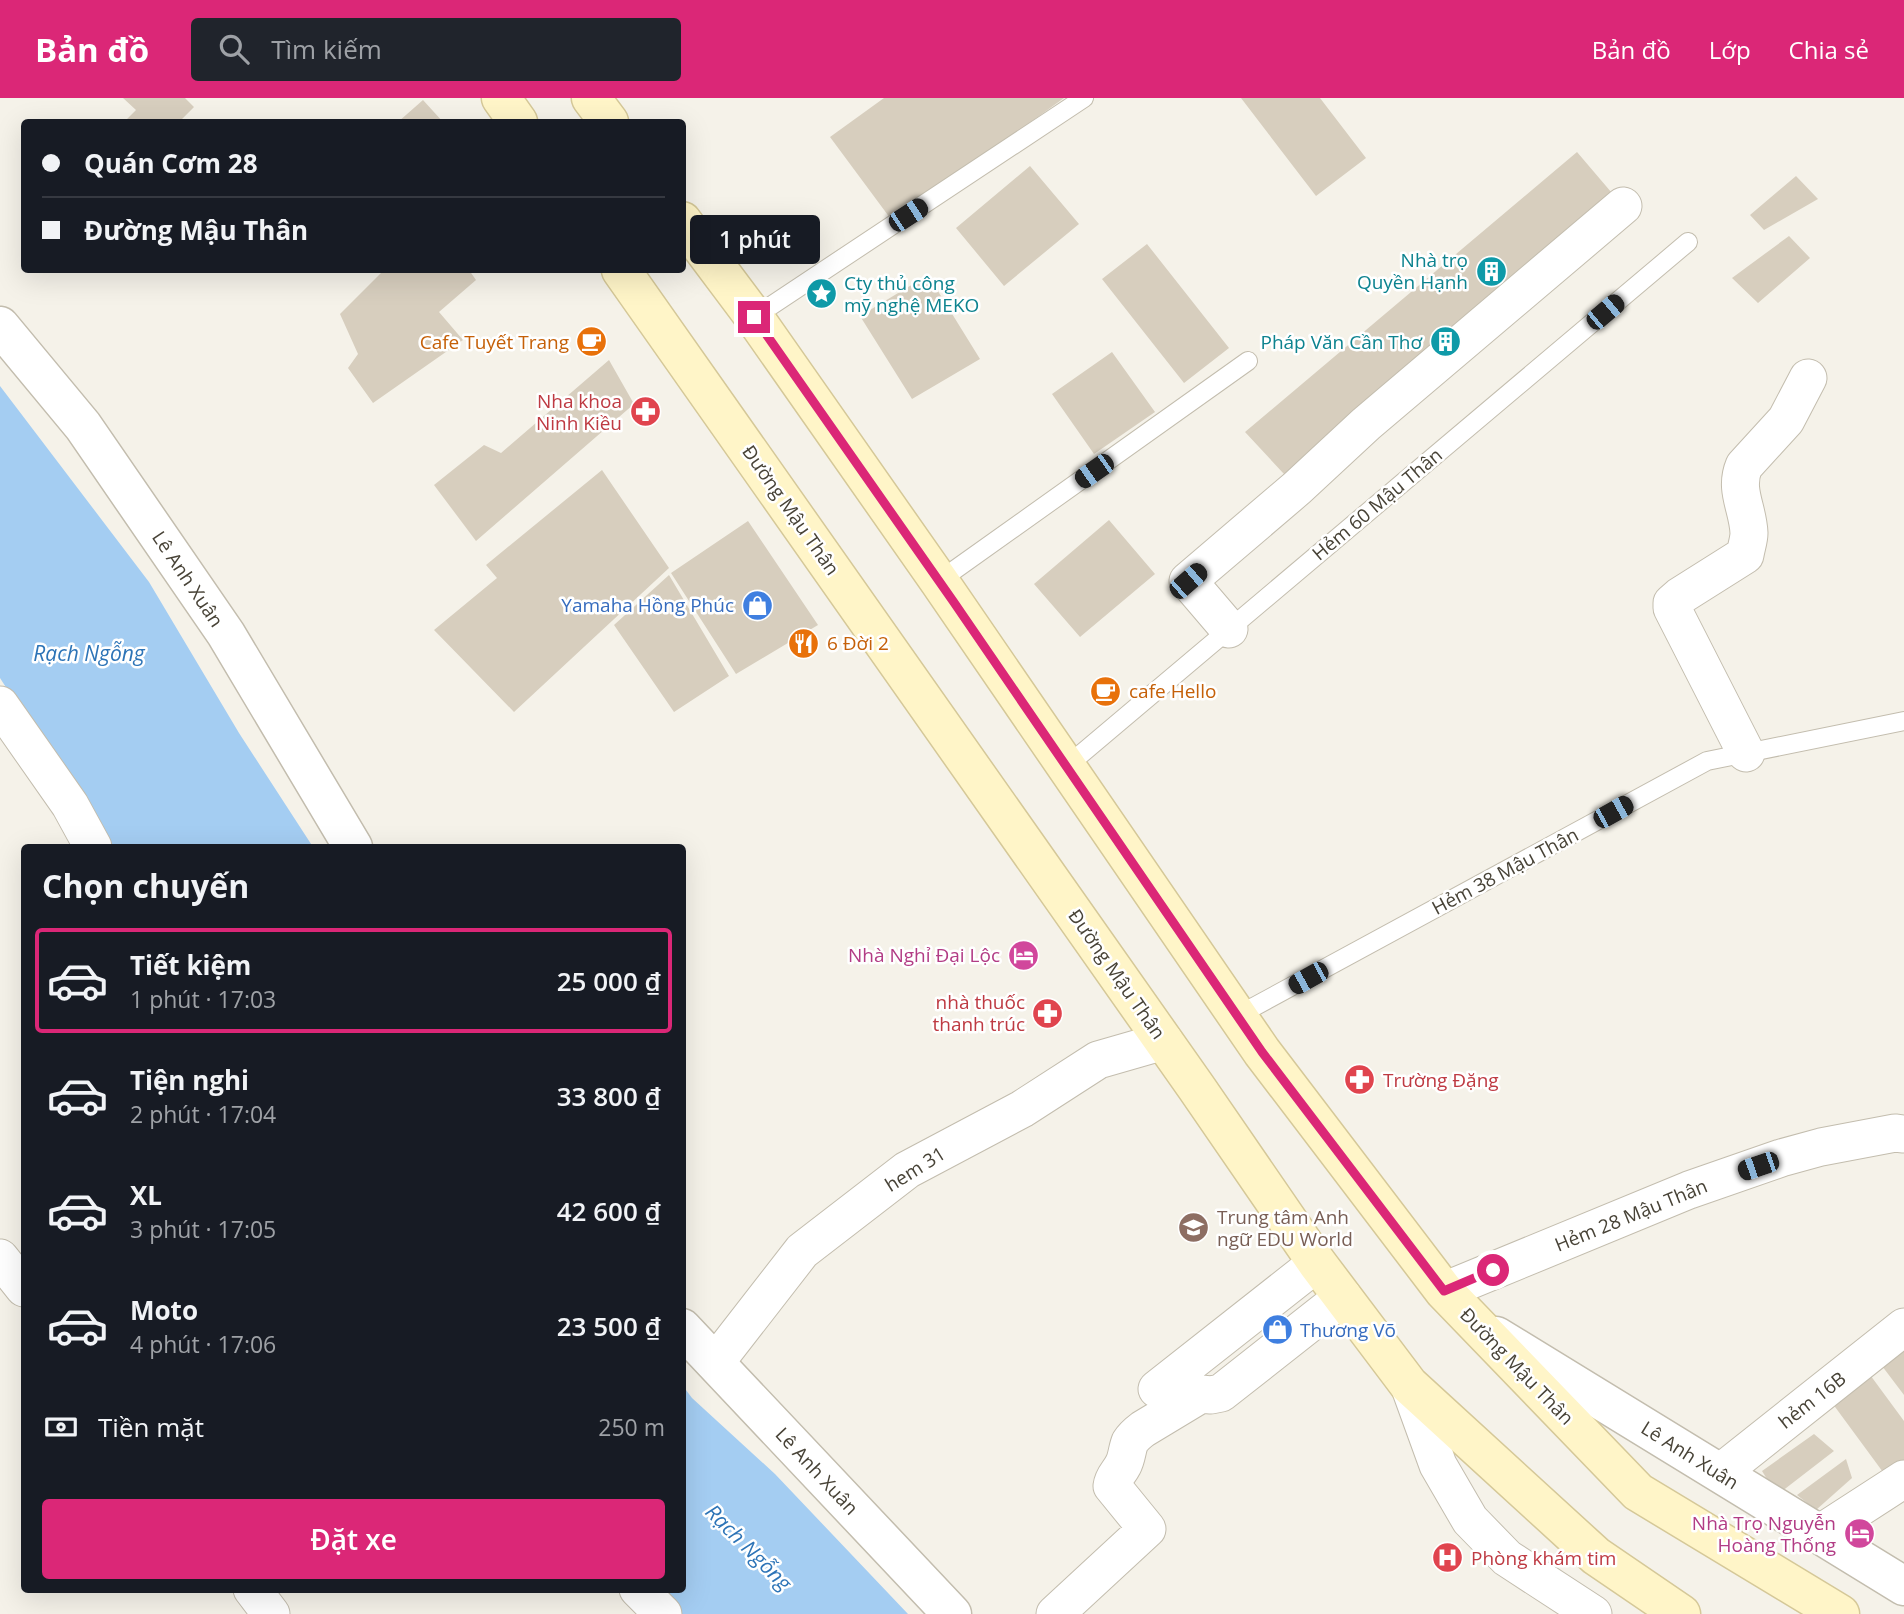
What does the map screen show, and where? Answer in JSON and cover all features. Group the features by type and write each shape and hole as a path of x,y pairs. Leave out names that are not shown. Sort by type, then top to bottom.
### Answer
{"main road":[{"path":"501,98 516,119"},
{"path":"591,98 607,119"},
{"name":"Đường Mậu Thân","path":"686,226 754,317 939,581 1262,1052 1444,1291 1639,1492 1840,1614"},
{"name":"Đường Mậu Thân","path":"623,273 1164,1041 1317,1263 1409,1385 1596,1556 1681,1614"}],"street":[{"path":"1229,629 1188,581 1297,488 1366,424 1623,206"},
{"name":"Lê Anh Xuân","path":"0,326 83,426 226,635 352,844"},
{"path":"1746,753 1672,608 1672,603 1745,555 1749,534 1739,485 1740,475 1744,466 1786,420 1808,378"},
{"path":"0,705 70,805 91,844"},
{"name":"hem 31","path":"715,1363 802,1251 907,1170 1022,1109 1098,1060 1164,1041"},
{"name":"Hẻm 28 Mậu Thân","path":"1444,1291 1689,1190 1781,1158 1821,1147 1895,1133 1904,1134"},
{"path":"0,1258 21,1284"},
{"path":"1157,1389 1317,1263"},
{"path":"1055,1614 1155,1538 1112,1486 1136,1434 1202,1394 1221,1393 1343,1297"},
{"name":"Lê Anh Xuân","path":"1477,1324 1902,1582"},
{"name":"hẻm 16B","path":"1720,1473 1904,1327"},
{"name":"Lê Anh Xuân","path":"686,1332 952,1614"},
{"path":"1409,1385 1438,1465 1470,1520 1507,1558 1593,1614"},
{"path":"1819,1534 1904,1479"},
{"path":"255,1593 271,1614"},
{"path":"642,1593 663,1614"}],"lane":[{"path":"754,317 1084,98"},
{"name":"Hẻm 60 Mậu Thân","path":"1067,766 1688,242"},
{"path":"939,581 1248,361"},
{"name":"Hẻm 38 Mậu Thân","path":"1237,1016 1707,761 1904,721"}],"water":[{"name":"Rạch Ngỗng","path":"0,386 149,582 239,733 311,844 106,844 0,678"},
{"name":"Rạch Ngỗng","path":"686,1390 775,1474 908,1614 669,1614 648,1593 686,1593"}],"building":[{"path":"123,98 185,98 194,107 182,119 127,119 136,110"},
{"path":"884,98 1064,98 893,222 830,137"},
{"path":"1241,98 1320,98 1366,158 1316,196"},
{"path":"423,100 440,119 401,119"},
{"name":"Nhà trọ Quyền Hạnh","path":"1577,152 1623,206 1297,488 1245,432"},
{"path":"1030,166 1079,224 1004,286 956,228"},
{"path":"1796,176 1818,199 1764,230 1750,215"},
{"path":"1789,236 1810,258 1758,303 1732,278"},
{"path":"1147,244 1229,348 1184,383 1102,279"},
{"path":"381,273 471,273 476,280 439,312 463,340 373,403 348,368 358,354 340,314"},
{"path":"928,275 980,359 912,399 860,316"},
{"path":"1112,352 1155,412 1094,454 1052,394"},
{"path":"609,360 634,404 476,541 434,485 484,445 501,453"},
{"path":"602,470 669,568 514,712 434,630 497,578 486,565"},
{"path":"1109,520 1155,574 1080,637 1034,584"},
{"path":"748,521 818,625 736,674 671,573"},
{"path":"669,575 729,676 674,712 614,625"},
{"path":"1904,1344 1904,1395 1879,1362"},
{"path":"1865,1368 1904,1421 1904,1474 1891,1483 1827,1396"},
{"path":"1814,1434 1834,1451 1777,1495 1762,1471"},
{"path":"1846,1459 1852,1478 1816,1510 1797,1495"}],"place":[{"name":"Nhà trọ Quyền Hạnh","path":"1491,271"},
{"name":"Cty thủ công mỹ nghệ MEKO","path":"821,294"},
{"name":"Cafe Tuyết Trang","path":"592,342"},
{"name":"Pháp Văn Cần Thơ","path":"1445,342"},
{"name":"Nha khoa Ninh Kiều","path":"645,412"},
{"name":"Yamaha Hồng Phúc","path":"757,605"},
{"name":"6 Đời 2","path":"804,643"},
{"name":"cafe Hello","path":"1106,691"},
{"name":"Nhà Nghỉ Đại Lộc","path":"1023,955"},
{"name":"nhà thuốc thanh trúc","path":"1048,1013"},
{"name":"Trường Đặng","path":"1360,1080"},
{"name":"Trung tâm Anh ngữ EDU World","path":"1194,1228"},
{"name":"Thương Võ","path":"1277,1330"},
{"name":"Nhà Trọ Nguyễn Hoàng Thống","path":"1859,1534"},
{"name":"Phòng khám tim","path":"1448,1558"}],"route":[{"path":"754,317 953,601 1262,1052 1444,1291 1493,1270"}]}
